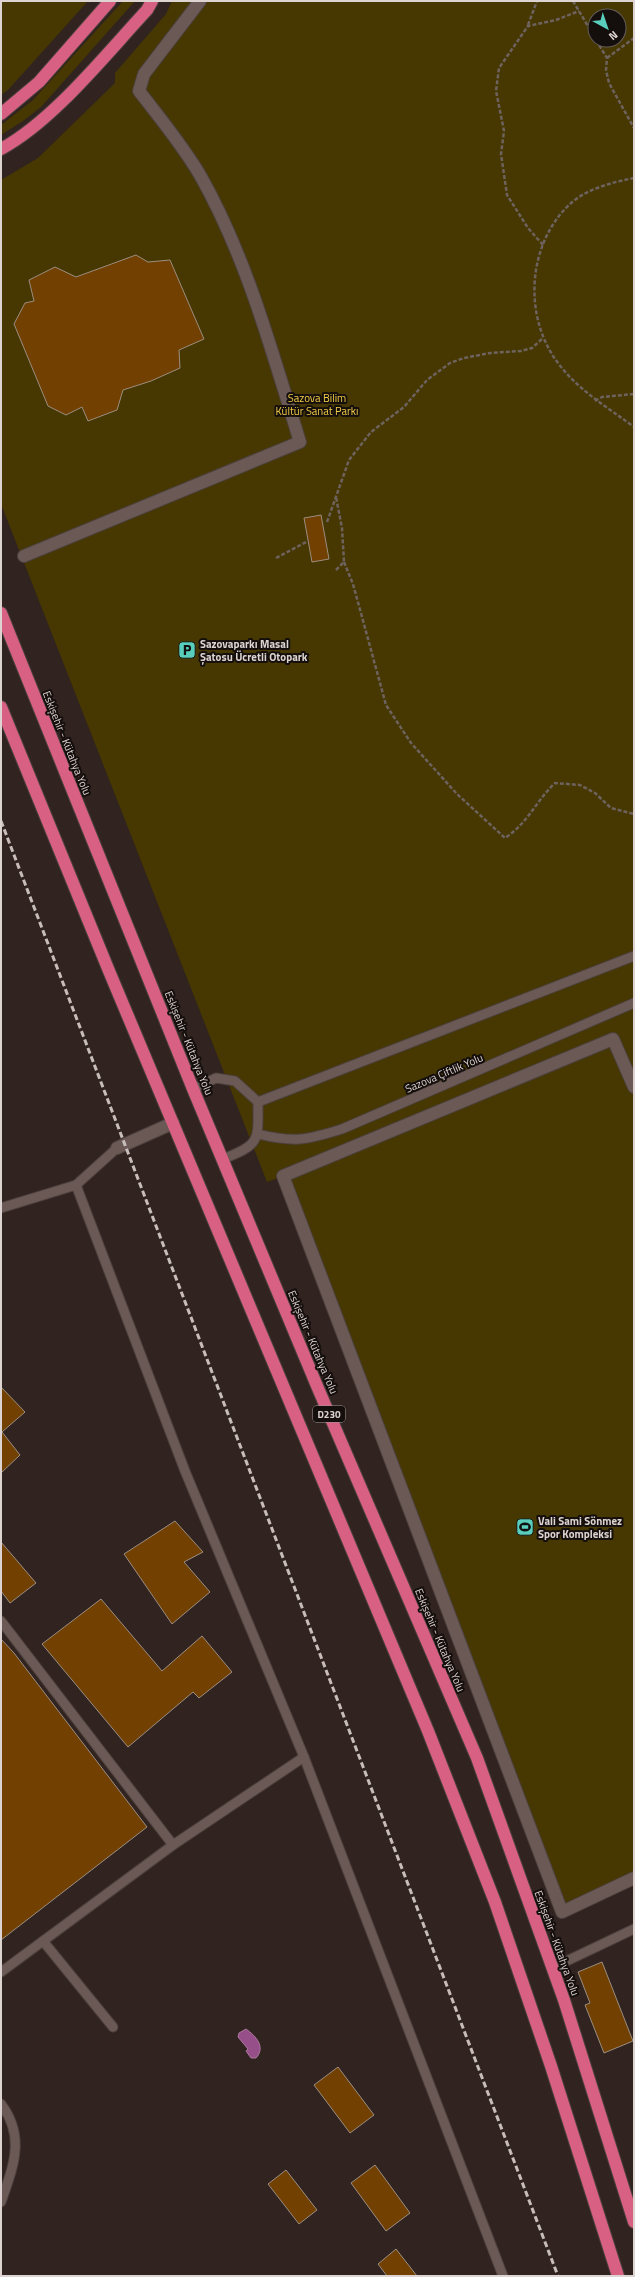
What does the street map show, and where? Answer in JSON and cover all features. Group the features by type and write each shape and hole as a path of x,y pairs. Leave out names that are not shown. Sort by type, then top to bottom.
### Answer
{"highway":[{"path":"1,114 39,82 110,1"},
{"path":"1,149 16,141 47,115 147,10 152,1"},
{"name":"Eskişehir - Kütahya Yolu","path":"1,613 193,1089 314,1379 477,1758 552,1968 634,2222"},
{"name":"D230","path":"1,707 173,1123 428,1731 495,1902 551,2066 618,2276"}],"street":[{"path":"24,556 300,442 263,324 231,236 199,174 140,91 144,74 200,1"},
{"path":"634,1087 613,1038 283,1176 562,1912 634,1878"},
{"path":"117,1148 173,1123"}],"lane":[{"path":"258,1102 634,956"},
{"name":"Sazova Çiftlik Yolu","path":"258,1134 283,1140 309,1140 342,1129 634,1003"},
{"path":"193,1089 216,1078 235,1081 258,1102 258,1134 246,1149 223,1158"},
{"path":"1,1208 76,1185 117,1148"},
{"path":"76,1185 185,1471 304,1758 504,2276"},
{"path":"1,1621 172,1845"},
{"path":"1,1972 172,1845 304,1758"},
{"path":"552,1968 634,1929"},
{"path":"43,1941 113,2027"},
{"path":"1,2104 12,2125 16,2156 1,2202"}],"path":[{"path":"537,1 528,26 499,68 496,90 504,131 501,154 507,195 528,228 543,246"},
{"path":"573,1 587,24"},
{"path":"528,26 556,20 579,11"},
{"path":"607,58 634,38"},
{"path":"601,48 607,58 606,70 609,83 634,128"},
{"path":"634,178 597,189 570,203 558,217 539,252 534,292 537,315 543,338 558,363 595,401 634,427"},
{"path":"327,522 334,507 336,495 349,460 371,432 391,418 427,380 450,363 464,358 490,353 521,351 532,348 543,338"},
{"path":"595,401 602,397 634,394"},
{"path":"336,495 342,528 344,562 353,584 386,705 411,743 457,794 505,838 520,829 544,794 555,783 580,785 595,793 611,808 634,814"},
{"path":"276,558 308,541"},
{"path":"336,570 344,562"}],"green space":[{"path":"1,1 88,1 8,90 1,95"},
{"path":"123,1 135,1 41,107 1,135 1,125 33,100"},
{"name":"Sazova Bilim Kültür Sanat Parkı","path":"172,1 634,1 634,1878 562,1912 283,1176 267,1182 1,504 1,180 38,158 115,83 115,73 166,14"}],"shaded area":[{"path":"246,2029 256,2038 260,2046 259,2054 256,2058 251,2058 246,2051 248,2049 238,2037 239,2033"}],"building":[{"path":"136,255 148,262 170,260 204,339 179,350 180,368 151,381 123,390 117,410 88,421 82,407 66,415 48,406 14,324 25,303 34,301 29,280 55,267 76,277"},
{"path":"321,515 329,559 312,562 304,518"},
{"path":"1,1387 25,1412 2,1432 20,1455 1,1473"},
{"path":"175,1521 203,1552 184,1562 210,1592 172,1624 124,1554"},
{"path":"1,1542 36,1583 10,1603 1,1591"},
{"path":"101,1599 162,1671 202,1636 232,1672 199,1698 193,1692 128,1747 42,1644"},
{"path":"1,1639 14,1653 147,1827 1,1940"},
{"path":"602,1962 633,2041 604,2053 585,2005 590,2003 578,1972"},
{"path":"338,2067 374,2115 350,2133 314,2085"},
{"path":"375,2165 410,2213 386,2231 351,2183"},
{"path":"286,2170 317,2210 299,2224 268,2184"},
{"path":"396,2249 417,2276 387,2276 378,2264"}],"railway":[{"path":"1,821 558,2276"}],"place":[{"name":"Sazovaparkı Masal Şatosu Ücretli Otopark","path":"187,650"},
{"name":"Vali Sami Sönmez Spor Kompleksi","path":"525,1527"}]}
